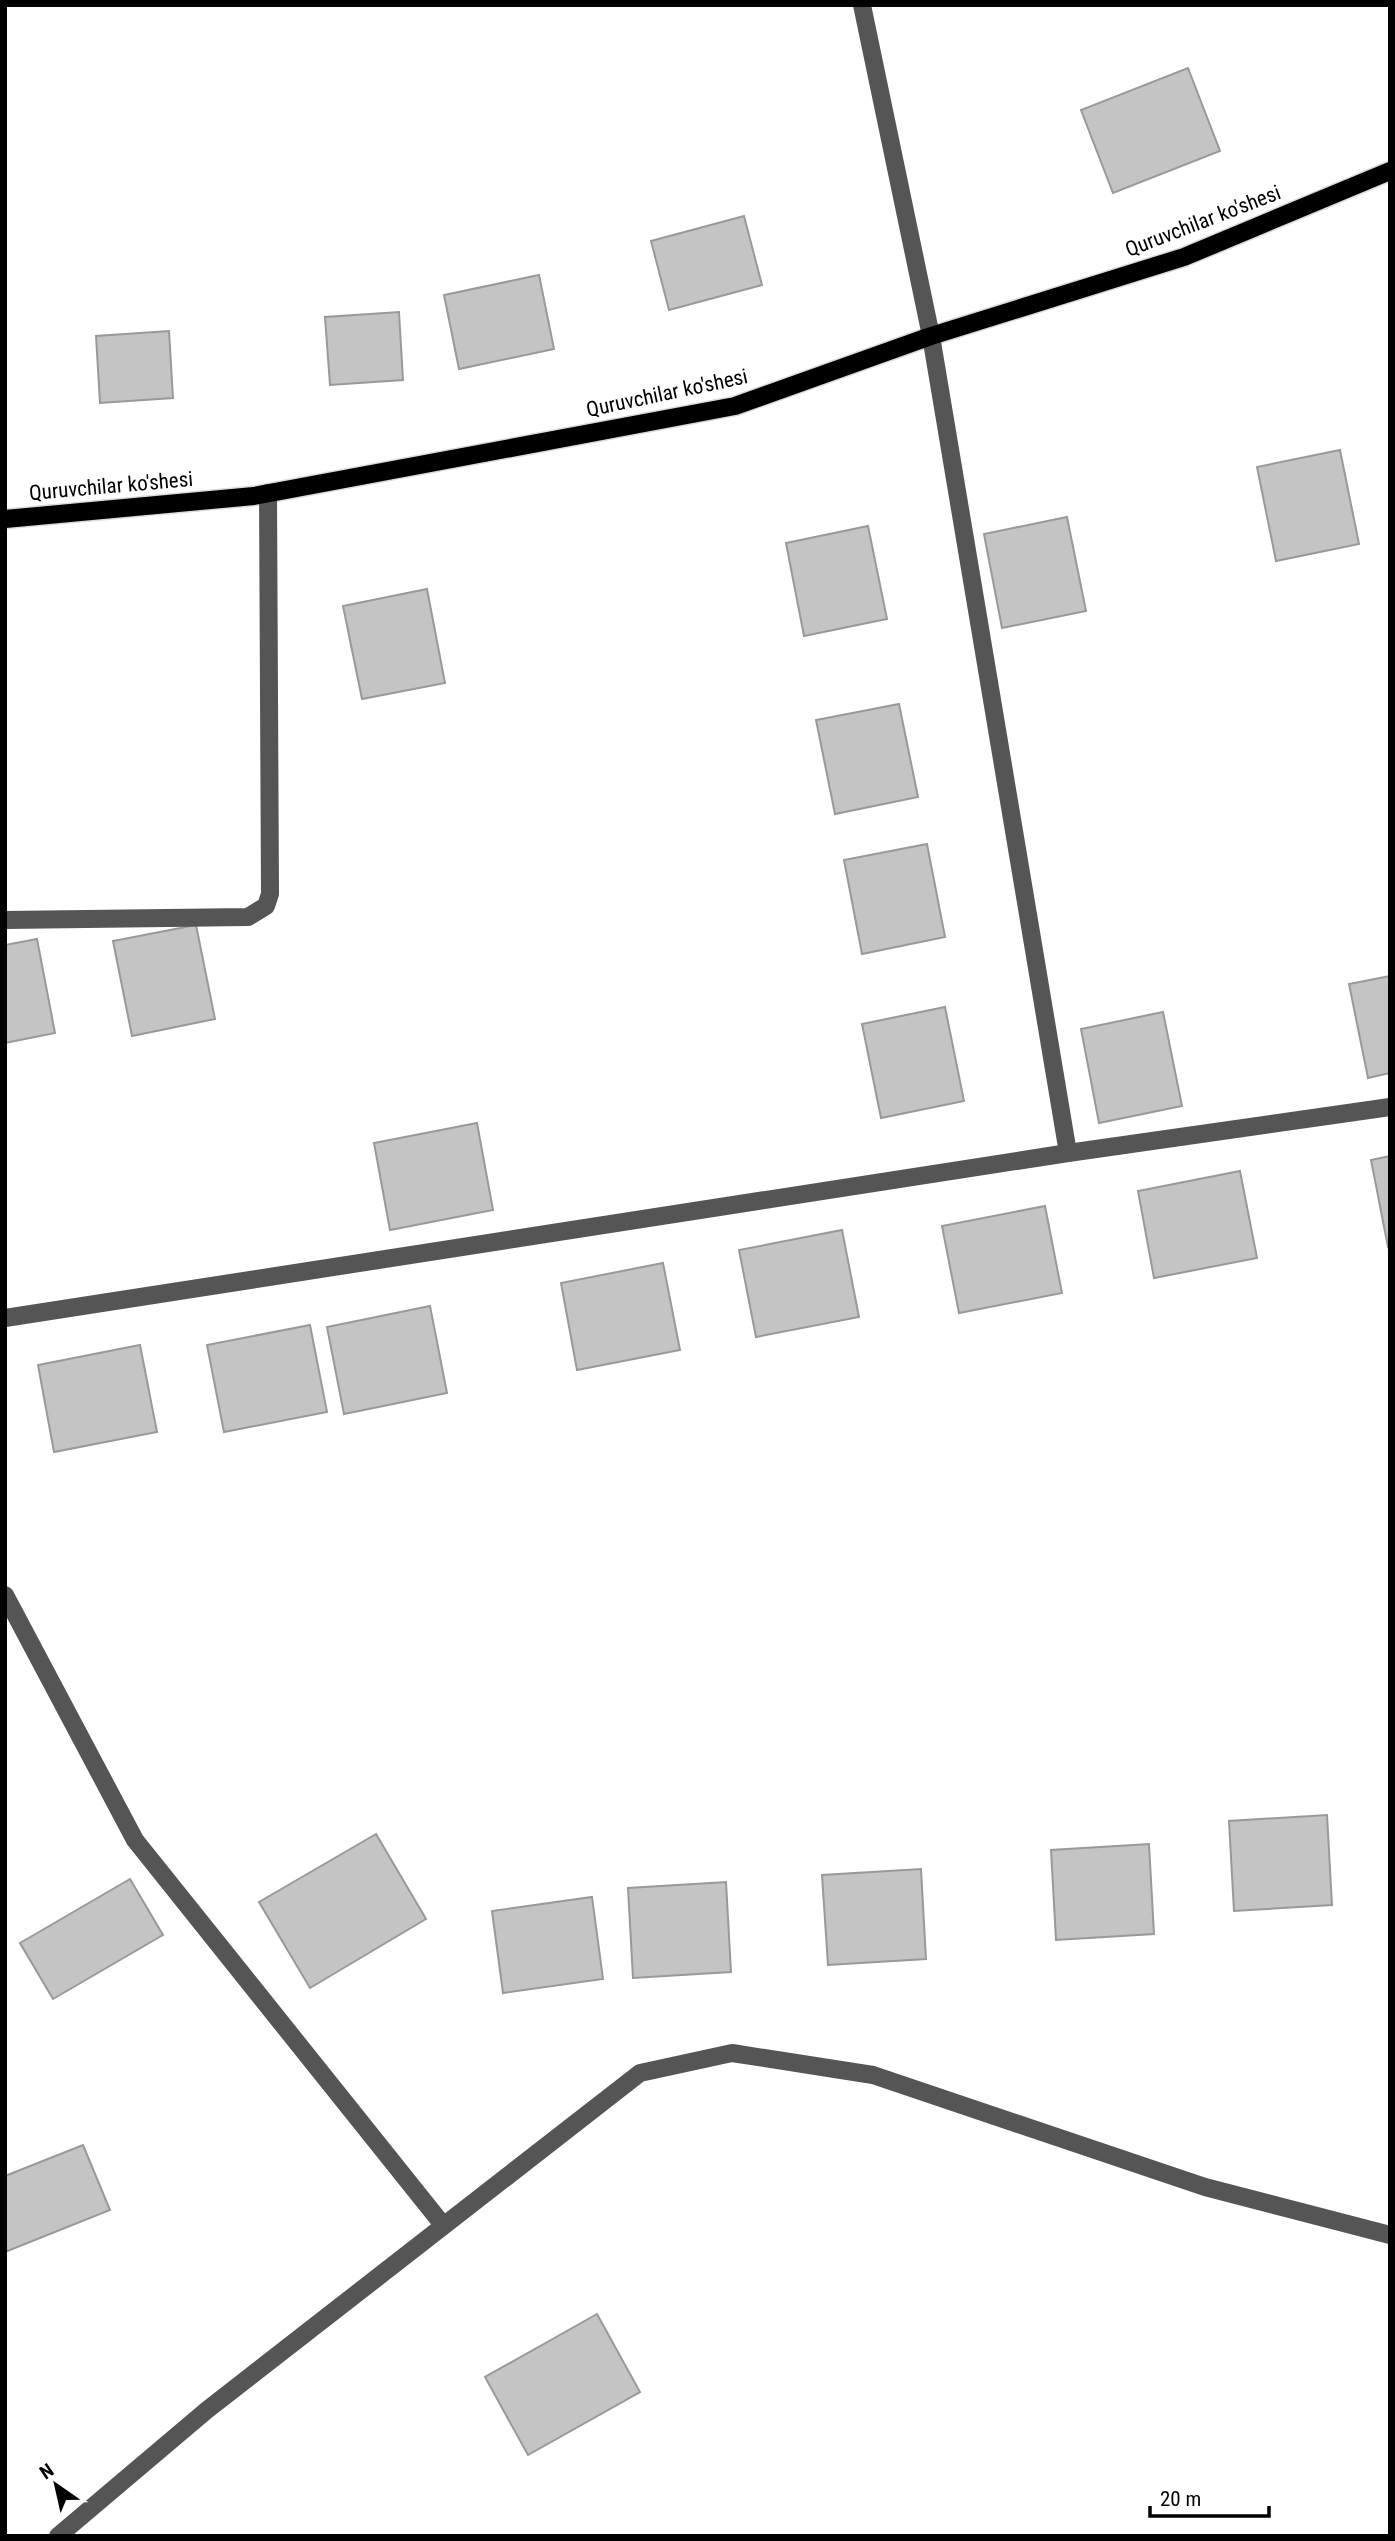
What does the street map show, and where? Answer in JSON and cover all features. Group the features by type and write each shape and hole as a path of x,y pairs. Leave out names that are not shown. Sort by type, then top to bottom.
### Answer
{"main road":[{"name":"Quruvchilar ko'shesi","path":"5,519 268,493 735,406 931,336 1184,257 1390,171"}],"street":[{"path":"862,5 931,336 1068,1153"},
{"path":"5,920 248,917 266,906 270,894 268,493"},
{"path":"5,1318 1068,1153 1390,1107"},
{"path":"5,1595 135,1840 443,2225"},
{"path":"58,2536 207,2410 640,2074 732,2053 873,2075 1205,2187 1390,2235"}],"building":[{"path":"1188,68 1220,151 1113,193 1081,110"},
{"path":"744,216 762,285 669,310 651,241"},
{"path":"539,275 554,349 459,369 444,295"},
{"path":"399,312 403,380 330,385 325,317"},
{"path":"169,331 173,398 100,403 96,336"},
{"path":"1340,450 1359,544 1276,561 1257,467"},
{"path":"1067,517 1086,611 1002,628 984,534"},
{"path":"868,526 887,619 804,636 786,543"},
{"path":"427,589 445,683 362,699 343,606"},
{"path":"899,704 918,797 835,814 816,720"},
{"path":"927,844 945,937 862,954 844,860"},
{"path":"196,925 215,1019 132,1036 113,941"},
{"path":"37,939 55,1033 5,1043 5,945"},
{"path":"1390,976 1390,1073 1368,1078 1349,984"},
{"path":"945,1007 964,1101 881,1118 862,1024"},
{"path":"1163,1012 1182,1106 1099,1123 1081,1029"},
{"path":"477,1123 493,1210 390,1230 374,1143"},
{"path":"1390,1156 1390,1246 1388,1247 1371,1160"},
{"path":"1240,1171 1257,1258 1154,1278 1138,1191"},
{"path":"1045,1206 1062,1293 959,1313 942,1226"},
{"path":"842,1230 859,1317 756,1337 739,1250"},
{"path":"663,1263 680,1350 577,1370 561,1283"},
{"path":"430,1306 447,1393 344,1414 327,1327"},
{"path":"310,1325 327,1412 224,1432 207,1345"},
{"path":"140,1345 157,1432 54,1452 38,1365"},
{"path":"1327,1815 1332,1905 1234,1911 1229,1821"},
{"path":"376,1834 426,1919 310,1988 259,1902"},
{"path":"1149,1844 1154,1934 1056,1940 1051,1850"},
{"path":"921,1869 926,1959 828,1965 822,1875"},
{"path":"130,1879 163,1935 53,1999 20,1943"},
{"path":"726,1882 731,1972 633,1978 628,1888"},
{"path":"592,1897 603,1979 503,1993 492,1911"},
{"path":"83,2145 110,2210 5,2252 5,2176"},
{"path":"597,2314 640,2392 528,2455 485,2377"}]}
